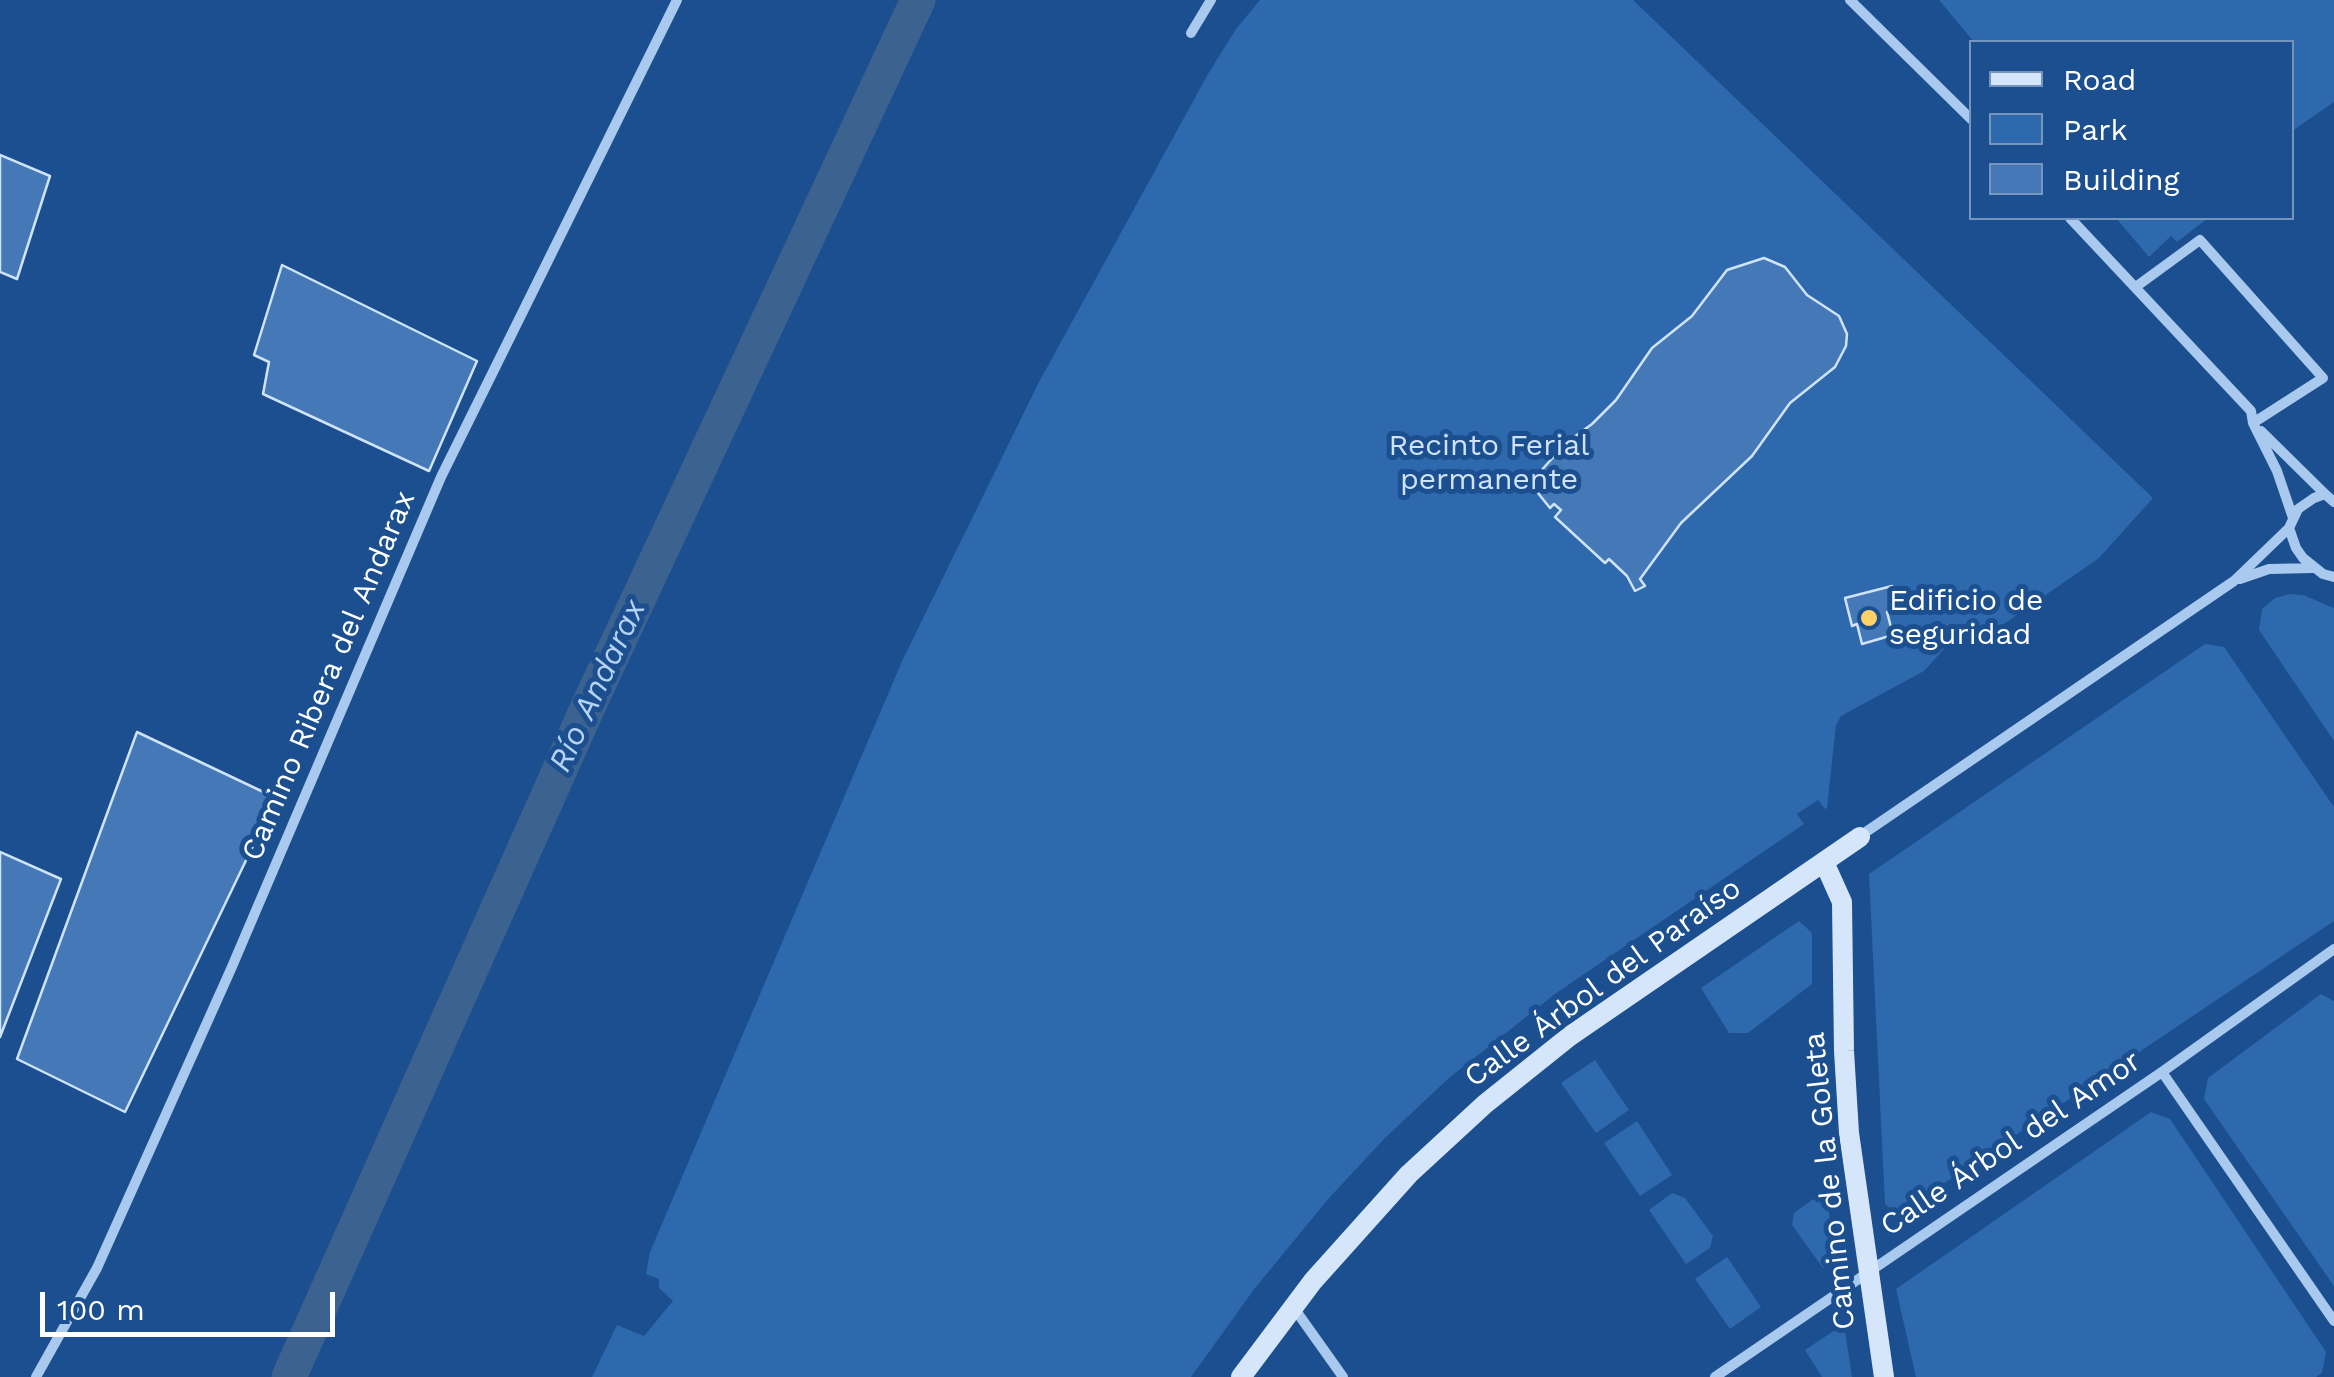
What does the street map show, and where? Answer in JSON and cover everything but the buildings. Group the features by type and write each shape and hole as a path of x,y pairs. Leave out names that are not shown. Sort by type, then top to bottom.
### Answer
{"street":[{"name":"Camino Ribera del Andarax","path":"36,1377 98,1268 441,478 677,0"},
{"path":"1192,32 1211,0"},
{"path":"1850,0 1969,117"},
{"path":"2072,220 2246,405 2277,472 2296,548 2313,568"},
{"path":"2137,286 2200,240 2329,377 2253,424"},
{"path":"2253,424 2329,498"},
{"path":"1860,836 2234,581 2291,523 2305,503 2329,498"},
{"path":"2234,581 2269,569 2313,568 2334,577"},
{"name":"Calle Árbol del Paraíso","path":"1241,1377 1294,1307 1408,1174 1511,1082 1570,1036 1860,836"},
{"name":"Camino de la Goleta","path":"1824,862 1842,902 1849,1133 1884,1377"},
{"name":"Calle Árbol del Amor","path":"1715,1377 2162,1072 2334,949"},
{"path":"2162,1072 2334,1321"},
{"path":"1294,1307 1342,1377"}],"green space":[{"name":"Recinto Ferial permanente","path":"1260,0 1633,0 2153,498 2099,558 1988,635 1954,638 1924,671 1841,716 1836,725 1827,808 1818,800 1797,814 1804,824 1555,994 1449,1078 1330,1197 1255,1288 1191,1377 592,1377 617,1325 644,1336 673,1301 659,1288 659,1279 646,1274 650,1252 903,659 1039,382 1208,74"},
{"path":"1939,0 2334,0 2334,102 2294,130 2294,40 1972,40"},
{"path":"2118,220 2205,220 2177,242 2171,236 2149,257"},
{"path":"2290,594 2334,608 2334,741 2259,630 2262,609 2275,598"},
{"path":"2205,644 2224,647 2334,807 2334,921 1897,1215 1885,1204 1869,874"},
{"path":"1799,921 1812,933 1812,984 1748,1033 1729,1033 1701,988"},
{"path":"2321,994 2334,1001 2334,1286 2204,1099 2208,1078"},
{"path":"1595,1060 1629,1110 1596,1133 1561,1083"},
{"path":"2151,1112 2170,1119 2326,1352 2322,1373 2316,1377 1916,1377 1896,1289"},
{"path":"1637,1121 1672,1175 1640,1196 1604,1143"},
{"path":"1826,1190 1835,1258 1823,1268 1792,1225 1794,1213"},
{"path":"1672,1193 1685,1198 1713,1236 1710,1248 1686,1264 1649,1210"},
{"path":"1727,1257 1761,1307 1730,1329 1695,1279"},
{"path":"1844,1324 1852,1377 1822,1377 1805,1350"}],"waterway":[{"name":"Río Andarax","path":"289,1377 586,711 918,0"}],"place":[{"name":"Edificio de seguridad","path":"1869,618"}]}
